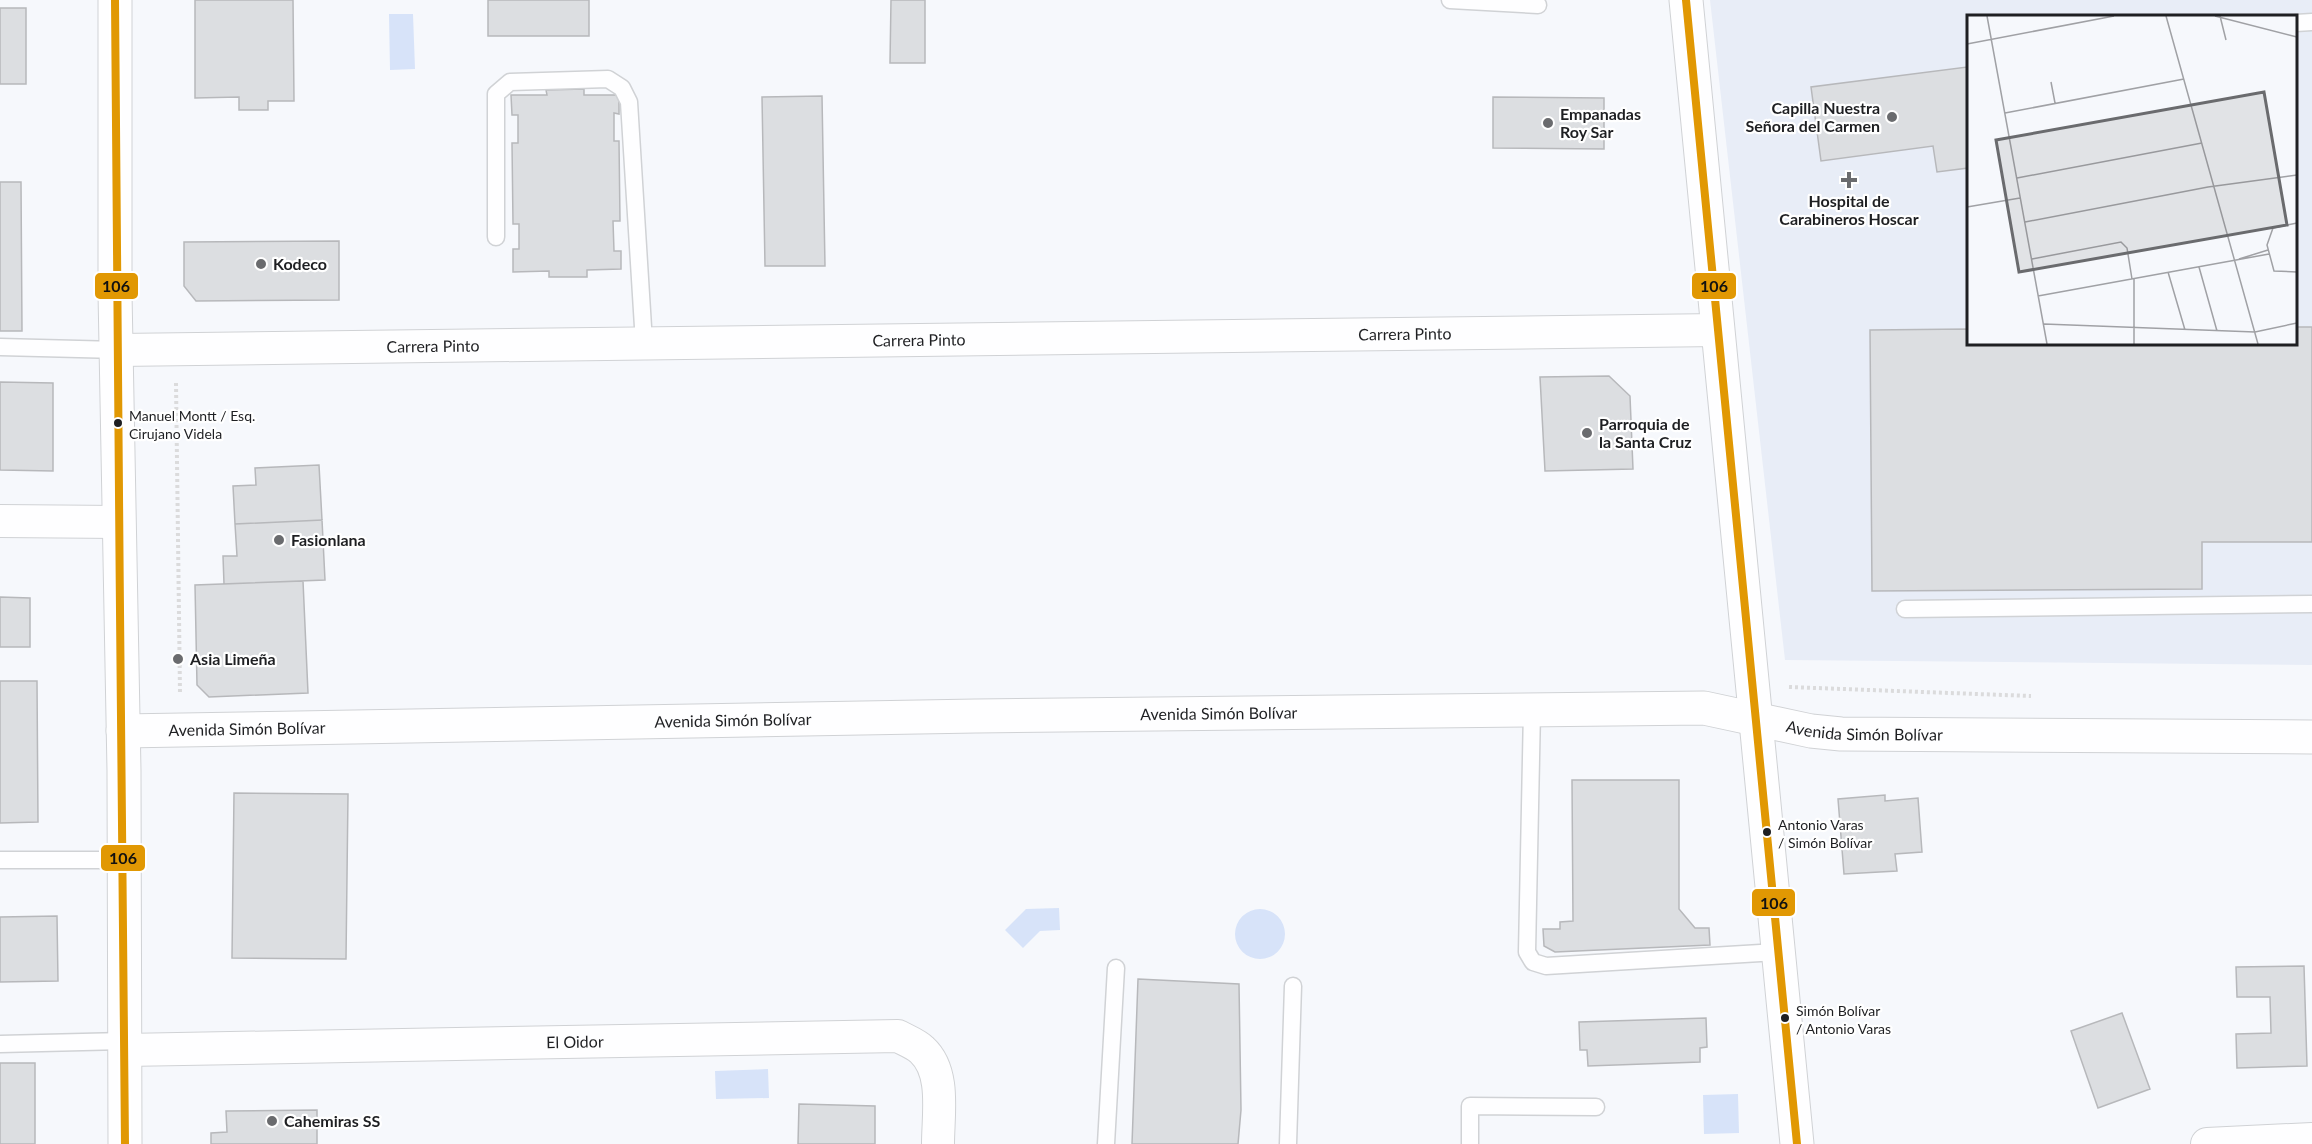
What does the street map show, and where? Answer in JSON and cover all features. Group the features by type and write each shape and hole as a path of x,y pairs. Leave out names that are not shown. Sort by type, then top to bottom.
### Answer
{"main road":[{"path":"115,0 115,292 118,350 123,731 125,1144"},
{"path":"1686,0 1797,1144"},
{"name":"Avenida Simón Bolívar","path":"123,731 964,716 1704,708 1811,731 1841,734 2312,737"}],"street":[{"name":"Carrera Pinto","path":"118,350 1718,330"},
{"path":"0,520 119,522"},
{"name":"El Oidor","path":"124,1046 898,1036 922,1049 934,1067 939,1095 938,1144"},
{"path":"2207,1144 2312,1139"}],"lane":[{"path":"1450,0 1538,5"},
{"path":"2297,23 2312,22"},
{"path":"496,237 496,94 510,82 608,79 622,88 630,102 644,344"},
{"path":"0,347 118,350"},
{"path":"1905,609 2312,604"},
{"path":"1532,710 1527,952 1533,962 1546,966 1777,952"},
{"path":"0,860 124,860"},
{"path":"1106,1144 1116,968"},
{"path":"1288,1144 1293,986"},
{"path":"0,1044 124,1046"},
{"path":"1470,1144 1470,1106 1596,1107"}],"path":[{"path":"172,349 176,385 180,731"}],"shaded area":[{"name":"Hospital de Carabineros Hoscar","path":"1710,0 2312,0 2312,665 1785,660"}],"water":[{"path":"389,14 413,14 415,69 390,70"},
{"path":"1059,908 1060,930 1040,931 1023,948 1005,930 1026,909"},
{"path":"1255,909 1265,909 1278,916 1285,929 1285,939 1278,952 1265,959 1255,959 1246,955 1239,948 1235,939 1235,929 1239,920 1246,913"},
{"path":"768,1069 769,1098 716,1099 715,1071"},
{"path":"1738,1094 1739,1133 1704,1134 1703,1095"}],"building":[{"path":"195,0 293,0 294,101 268,101 268,110 239,110 239,97 195,98"},
{"path":"488,0 589,0 589,36 488,36"},
{"path":"891,0 925,0 925,63 890,63"},
{"path":"0,8 26,8 26,84 0,84"},
{"name":"Capilla Nuestra Señora del Carmen","path":"1967,67 1967,168 1937,172 1933,146 1821,161 1811,87"},
{"path":"584,89 584,95 619,95 619,114 614,113 614,141 619,141 620,221 613,221 614,251 621,251 621,269 587,270 587,277 549,277 549,271 513,272 513,249 519,249 519,224 513,224 512,143 518,143 518,115 512,115 511,95 547,95 546,90"},
{"path":"822,96 825,266 765,266 762,97"},
{"name":"Empanadas Roy Sar","path":"1493,97 1604,98 1604,149 1493,148"},
{"path":"0,182 21,182 22,331 0,331"},
{"name":"Kodeco","path":"339,241 339,300 196,301 184,286 184,242"},
{"path":"2297,327 2312,327 2312,542 2202,542 2202,589 1872,591 1870,330 1967,329 1967,345 2297,345"},
{"name":"Parroquia de la Santa Cruz","path":"1609,376 1630,396 1633,469 1545,471 1540,377"},
{"path":"0,382 53,383 53,471 0,470"},
{"path":"319,465 322,520 235,524 233,486 256,485 255,468"},
{"name":"Fasionlana","path":"322,520 325,580 224,584 223,556 237,556 235,524"},
{"path":"303,581 308,693 209,697 197,685 195,585"},
{"path":"0,597 30,598 30,647 0,647"},
{"path":"0,681 37,681 38,822 0,823"},
{"path":"1572,780 1679,780 1679,909 1695,928 1709,928 1710,945 1555,952 1544,946 1543,929 1560,929 1560,922 1573,921"},
{"path":"234,793 348,794 346,959 232,958"},
{"path":"1885,795 1885,801 1918,798 1922,852 1895,854 1897,871 1844,874 1838,799"},
{"path":"57,916 58,981 0,982 0,917"},
{"path":"2304,966 2307,1066 2237,1068 2236,1034 2271,1033 2270,997 2237,997 2236,967"},
{"path":"1138,979 1239,984 1241,1110 1238,1144 1132,1144"},
{"path":"2122,1013 2150,1089 2098,1108 2071,1031"},
{"path":"1706,1018 1707,1047 1700,1048 1700,1062 1588,1066 1587,1050 1580,1050 1579,1022"},
{"path":"0,1063 35,1063 35,1144 0,1144"},
{"path":"799,1104 875,1106 875,1144 798,1144"},
{"name":"Cahemiras SS","path":"317,1110 317,1144 211,1144 211,1133 227,1132 226,1111"}],"transit line":[{"name":"106","path":"115,0 125,1144"},
{"name":"106","path":"1686,0 1797,1144"}],"place":[{"name":"Capilla Nuestra Señora del Carmen","path":"1892,117"},
{"name":"Empanadas Roy Sar","path":"1548,123"},
{"name":"Hospital de Carabineros Hoscar","path":"1849,180"},
{"name":"Kodeco","path":"261,264"},
{"name":"Manuel Montt / Esq. Cirujano Videla","path":"118,423"},
{"name":"Parroquia de la Santa Cruz","path":"1587,433"},
{"name":"Fasionlana","path":"279,540"},
{"name":"Asia Limeña","path":"178,659"},
{"name":"Antonio Varas / Simón Bolívar","path":"1767,832"},
{"name":"Simón Bolívar / Antonio Varas","path":"1785,1018"},
{"name":"Cahemiras SS","path":"272,1121"}]}
